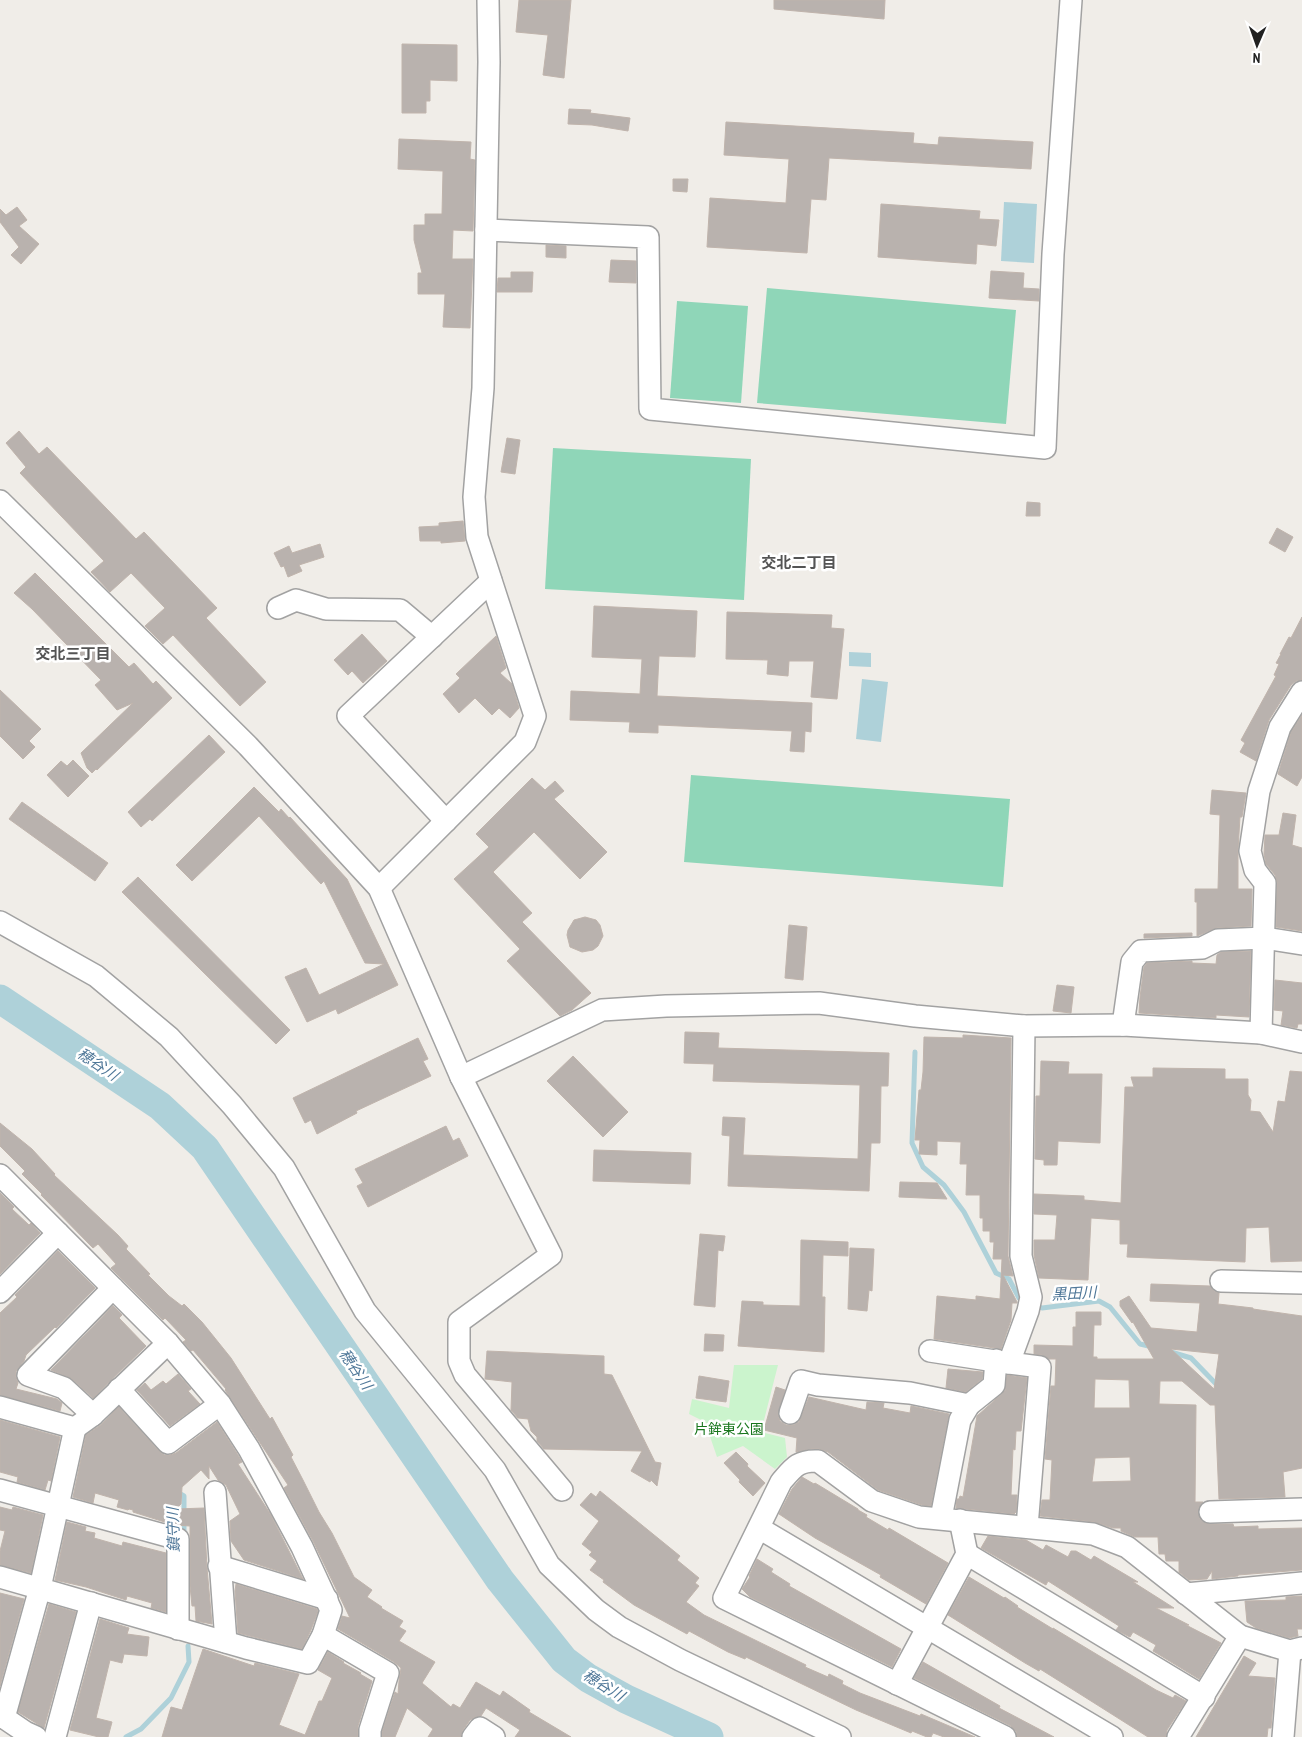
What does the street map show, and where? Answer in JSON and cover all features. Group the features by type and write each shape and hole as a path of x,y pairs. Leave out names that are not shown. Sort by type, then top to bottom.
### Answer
{"street":[{"path":"379,888 526,742 535,716 477,537 474,497 482,403 489,62 488,0"},
{"path":"486,230 648,237 650,409 1045,448 1053,254 1071,0"},
{"path":"0,501 248,746 379,888 461,1077 550,1255 459,1322 459,1361 465,1375 562,1490"},
{"path":"446,821 348,716 491,582"},
{"path":"278,608 296,600 326,609 400,610 432,637"},
{"path":"1261,1033 1265,883 1255,870 1250,851 1262,782 1280,727 1302,692"},
{"path":"0,922 96,976 169,1037 232,1104 284,1168 365,1311 496,1470 549,1566 596,1610 619,1627 680,1660 840,1737"},
{"path":"1123,1025 1132,962 1141,951 1202,948 1218,940 1265,938 1302,944"},
{"path":"461,1077 602,1010 666,1006 819,1003 915,1016 1024,1026 1123,1025 1261,1033 1302,1042"},
{"path":"1024,1026 1021,1256 1029,1305 1002,1362 994,1385 969,1405 960,1420 951,1519 967,1554 1204,1697"},
{"path":"0,1577 178,1629 308,1663 324,1635 331,1610 302,1547 249,1449 220,1404 168,1343 1,1178"},
{"path":"0,1292 58,1233"},
{"path":"1221,1281 1302,1283"},
{"path":"93,1415 64,1388 28,1375 114,1288"},
{"path":"36,1737 2,1717 40,1588 75,1428 93,1415 168,1343"},
{"path":"930,1351 1040,1367 1027,1527"},
{"path":"790,1413 801,1381 818,1385 910,1393 969,1405"},
{"path":"119,1389 168,1443 220,1404"},
{"path":"0,1406 75,1428"},
{"path":"1005,1737 724,1598 781,1482 795,1466 810,1461 818,1461 872,1501 919,1517 1093,1534 1128,1547 1240,1636 1296,1650 1283,1737"},
{"path":"0,1490 178,1539 178,1629"},
{"path":"215,1492 226,1642"},
{"path":"1210,1512 1302,1509"},
{"path":"759,1528 927,1627 1088,1731 1112,1737"},
{"path":"897,1684 967,1554"},
{"path":"220,1566 327,1600"},
{"path":"1186,1594 1302,1583"},
{"path":"55,1737 91,1603"},
{"path":"324,1635 388,1673 370,1730 370,1737"},
{"path":"1178,1737 1240,1636"},
{"path":"473,1737 480,1728 494,1737"}],"green space":[{"path":"767,288 1016,310 1006,424 757,403"},
{"path":"677,301 748,306 741,403 670,398"},
{"path":"553,448 751,459 744,600 545,589"},
{"path":"691,775 1010,799 1003,887 684,862"},
{"name":"片鉾東公園","path":"734,1365 778,1365 761,1432 785,1438 787,1457 775,1469 743,1446 717,1457 705,1422 689,1414 692,1399 729,1408"}],"water":[{"path":"1004,202 1037,204 1034,263 1001,261"},
{"path":"849,652 871,653 871,667 849,666"},
{"path":"862,679 888,682 881,742 856,739"}],"building":[{"path":"519,0 571,0 564,78 543,75 548,35 516,32"},
{"path":"774,0 885,0 884,19 774,9"},
{"path":"402,44 457,45 457,81 430,80 430,101 426,101 426,113 402,113"},
{"path":"569,109 591,110 590,113 630,118 628,131 592,125 568,124"},
{"path":"726,122 914,133 913,143 938,145 939,137 1033,142 1031,169 829,158 826,200 811,199 807,253 707,247 710,198 786,203 789,159 724,155"},
{"path":"399,139 471,142 470,159 475,160 473,231 453,230 452,259 473,259 470,328 443,327 445,294 418,294 418,273 422,273 414,240 414,225 425,225 425,214 442,214 443,171 398,169"},
{"path":"673,179 688,179 687,192 673,191"},
{"path":"881,204 980,211 979,219 999,220 996,246 977,244 976,264 878,257"},
{"path":"17,207 27,220 19,226 39,244 21,264 11,255 19,247 0,222 0,209 6,215"},
{"path":"546,245 566,246 566,258 546,257"},
{"path":"611,260 636,261 636,283 609,282"},
{"path":"991,271 1024,273 1023,288 1039,289 1039,301 989,298"},
{"path":"511,272 533,272 532,292 497,292 498,278 511,278"},
{"path":"19,431 39,454 47,447 136,539 144,532 217,608 206,618 266,682 240,706 173,635 163,644 145,626 165,608 131,573 110,592 91,572 104,561 20,473 26,467 6,443"},
{"path":"507,438 520,440 515,474 501,472"},
{"path":"1027,502 1040,503 1040,516 1026,516"},
{"path":"463,521 465,541 441,543 441,541 420,541 419,527 439,526 439,523"},
{"path":"1277,528 1293,537 1285,552 1269,543"},
{"path":"320,544 324,557 299,565 302,571 288,577 284,566 281,567 274,553 289,546 292,553"},
{"path":"35,573 129,667 134,663 153,684 156,681 172,698 92,773 87,768 81,753 133,703 117,710 95,685 101,680 14,593"},
{"path":"594,606 697,611 695,657 659,656 657,696 812,703 811,732 805,731 804,752 790,751 792,731 658,725 658,733 629,732 630,722 570,720 571,691 640,694 642,659 592,657"},
{"path":"727,612 832,615 831,628 844,629 837,699 811,697 814,661 789,661 788,676 767,674 768,660 726,659"},
{"path":"1302,617 1302,680 1296,681 1291,685 1269,720 1256,761 1240,752 1245,743 1241,740 1276,676 1274,675 1279,664 1276,663 1280,654"},
{"path":"362,634 387,661 363,683 352,671 348,675 334,660"},
{"path":"496,636 506,668 500,673 512,684 519,708 510,718 499,708 492,715 475,698 459,713 443,694 460,678 456,674"},
{"path":"0,690 41,729 29,741 35,747 23,759 0,736"},
{"path":"1302,715 1302,777 1297,786 1278,774 1291,732"},
{"path":"209,735 225,752 152,821 150,819 141,827 128,812"},
{"path":"73,760 89,776 68,797 47,775 61,761 67,766"},
{"path":"532,778 545,790 555,781 564,791 554,799 607,852 580,879 534,832 493,872 532,913 522,922 591,993 572,1010 560,1016 507,961 520,949 454,879 489,847 476,834"},
{"path":"254,787 279,812 281,809 290,817 347,879 398,985 338,1014 336,1009 307,1022 285,977 306,968 319,995 384,964 365,963 324,881 321,884 259,816 192,881 176,865"},
{"path":"1212,790 1246,793 1242,817 1240,817 1238,889 1252,889 1251,926 1217,928 1197,936 1195,889 1218,889 1220,815 1210,814"},
{"path":"22,802 108,863 95,881 9,819"},
{"path":"1283,813 1296,815 1292,845 1302,848 1302,931 1276,927 1277,883 1275,875 1266,864 1264,854 1265,835 1279,835"},
{"path":"138,877 290,1030 276,1044 122,892"},
{"path":"585,917 596,920 600,925 603,936 598,946 593,950 582,952 570,947 567,935 574,920"},
{"path":"789,925 807,927 803,980 785,978"},
{"path":"1192,933 1192,936 1144,938 1144,934"},
{"path":"1251,951 1249,1017 1216,1015 1216,1018 1139,1013 1144,967 1147,963 1192,961 1192,963 1216,964 1217,955 1221,952"},
{"path":"1275,980 1302,983 1302,1024 1298,1024 1297,1028 1281,1025 1283,1011 1274,1010"},
{"path":"1057,985 1074,987 1071,1013 1053,1011"},
{"path":"685,1032 719,1033 718,1048 889,1053 888,1086 881,1086 880,1143 871,1143 869,1191 728,1186 730,1136 722,1135 723,1117 745,1118 743,1155 858,1159 860,1085 713,1081 714,1064 684,1063"},
{"path":"963,1035 1011,1038 1008,1256 1013,1276 1003,1275 1017,1303 1012,1303 1011,1320 1001,1349 934,1339 937,1296 976,1300 976,1296 1000,1299 1002,1259 993,1259 994,1242 990,1242 990,1231 983,1231 983,1218 980,1218 980,1195 966,1195 967,1164 960,1164 961,1142 937,1141 937,1155 919,1154 920,1140 915,1140 919,1090 921,1090 923,1072 924,1037 963,1038"},
{"path":"418,1038 428,1059 423,1061 431,1076 356,1111 357,1113 317,1134 311,1120 305,1123 293,1098"},
{"path":"573,1056 628,1112 603,1137 547,1081"},
{"path":"1041,1061 1069,1062 1068,1074 1102,1074 1100,1143 1058,1141 1057,1165 1044,1165 1044,1160 1035,1159 1036,1096 1040,1096"},
{"path":"1153,1068 1225,1069 1225,1079 1248,1079 1248,1095 1251,1100 1250,1111 1260,1112 1273,1132 1278,1101 1285,1102 1290,1071 1302,1072 1302,1261 1271,1262 1269,1227 1246,1228 1245,1262 1127,1257 1128,1244 1120,1244 1120,1220 1091,1218 1088,1280 1039,1278 1034,1255 1034,1240 1055,1240 1057,1215 1034,1214 1034,1194 1084,1196 1084,1200 1121,1203 1125,1087 1134,1087 1131,1077 1153,1077"},
{"path":"0,1123 32,1149 54,1175 118,1235 128,1246 126,1249 150,1274 148,1275 169,1296 182,1306 184,1304 202,1322 231,1358 270,1419 272,1417 293,1455 291,1457 319,1512 354,1577 372,1590 367,1597 403,1621 399,1627 406,1631 399,1641 435,1662 422,1683 451,1707 453,1704 460,1708 476,1682 500,1696 503,1691 530,1710 529,1712 571,1737 515,1737 520,1730 486,1708 481,1716 470,1720 463,1730 461,1737 428,1737 433,1729 407,1708 395,1737 382,1737 395,1692 398,1694 401,1668 338,1629 342,1616 350,1618 313,1541 284,1488 288,1485 226,1389 193,1350 191,1351 183,1342 186,1340 165,1318 163,1320 111,1268 116,1264 98,1244 93,1248 22,1174 25,1171 0,1146"},
{"path":"446,1126 453,1141 459,1138 468,1156 368,1207 357,1186 363,1183 355,1169"},
{"path":"594,1150 691,1153 690,1184 593,1181"},
{"path":"900,1182 937,1183 947,1199 899,1197"},
{"path":"0,1193 14,1207 12,1209 29,1225 31,1223 40,1233 0,1274"},
{"path":"700,1234 725,1236 723,1251 718,1250 715,1307 694,1305"},
{"path":"801,1240 848,1242 848,1256 823,1255 822,1297 825,1297 824,1352 738,1346 742,1301 763,1302 763,1305 800,1306"},
{"path":"850,1248 874,1249 872,1291 869,1290 867,1311 848,1309"},
{"path":"58,1251 95,1288 56,1328 26,1355 16,1371 18,1383 16,1389 57,1399 62,1403 60,1411 0,1395 0,1313"},
{"path":"1151,1284 1210,1286 1219,1293 1218,1304 1302,1316 1302,1468 1283,1472 1285,1497 1219,1499 1215,1405 1210,1405 1182,1381 1160,1381 1159,1404 1196,1405 1195,1502 1203,1502 1198,1512 1200,1519 1205,1523 1233,1524 1234,1527 1258,1526 1258,1529 1302,1528 1302,1570 1212,1579 1212,1571 1207,1579 1189,1580 1179,1572 1179,1561 1166,1561 1165,1554 1159,1554 1158,1537 1135,1537 1121,1531 1121,1528 1113,1528 1094,1522 1040,1516 1042,1500 1050,1500 1052,1460 1045,1459 1051,1386 1055,1386 1056,1359 1049,1359 1042,1355 1034,1354 1034,1345 1073,1346 1073,1327 1076,1327 1076,1312 1101,1312 1101,1325 1094,1325 1093,1357 1097,1357 1097,1359 1154,1359 1133,1322 1120,1306 1120,1301 1129,1296 1151,1328 1197,1332 1200,1303 1150,1301","holes":["1171,1349 1219,1354 1214,1389","1095,1379 1129,1380 1130,1408 1094,1408","1130,1457 1131,1481 1092,1482 1095,1458"]},
{"path":"113,1306 122,1315 119,1318 146,1346 93,1398 72,1379 51,1370"},
{"path":"705,1334 724,1335 723,1351 704,1351"},
{"path":"487,1351 604,1356 604,1374 612,1375 655,1462 661,1463 657,1486 651,1480 650,1482 631,1471 642,1451 544,1449 531,1431 528,1419 518,1418 511,1410 512,1382 485,1379"},
{"path":"948,1369 983,1372 982,1379 966,1392 946,1388"},
{"path":"178,1374 191,1389 188,1391 200,1404 170,1426 137,1390 145,1383 151,1390 163,1381 166,1384"},
{"path":"1007,1375 1027,1378 1021,1431 1016,1431 1015,1450 1013,1449 1011,1495 1017,1495 1016,1512 1014,1514 956,1508 957,1499 960,1496 963,1497 977,1416 1005,1391"},
{"path":"699,1376 729,1381 726,1402 696,1398"},
{"path":"776,1387 785,1390 778,1415 780,1421 786,1425 793,1425 799,1422 809,1397 866,1410 867,1402 884,1403 883,1408 910,1413 911,1406 949,1414 931,1506 922,1505 878,1490 828,1452 811,1449 796,1452 797,1438 764,1430"},
{"path":"119,1407 164,1455 176,1453 217,1422 242,1462 238,1464 271,1515 303,1579 244,1560 231,1541 230,1521 240,1514 226,1485 218,1480 209,1466 209,1479 201,1470 182,1487 181,1504 176,1509 204,1508 212,1624 196,1621 195,1606 192,1606 190,1586 190,1526 174,1525 133,1512 133,1510 117,1507 119,1500 95,1493 93,1503 73,1497 86,1435 102,1424"},
{"path":"0,1420 60,1437 51,1481 48,1480 45,1490 17,1482 18,1477 0,1472"},
{"path":"736,1452 748,1464 747,1466 765,1483 753,1496 724,1463"},
{"path":"802,1477 858,1509 867,1515 866,1517 888,1530 889,1528 948,1563 926,1604 880,1577 881,1575 815,1538 779,1514 792,1489"},
{"path":"600,1491 680,1556 677,1560 699,1578 695,1583 699,1586 686,1602 704,1615 806,1665 805,1667 828,1677 829,1674 843,1681 842,1684 860,1693 920,1716 921,1714 975,1737 944,1737 933,1733 931,1737 927,1737 912,1731 911,1733 856,1710 746,1657 745,1659 728,1652 689,1631 687,1634 634,1605 590,1570 597,1561 589,1555 592,1552 582,1544 599,1521 580,1505 591,1493 596,1497"},
{"path":"0,1507 12,1510 13,1507 43,1515 31,1573 0,1565 0,1551 5,1531 0,1530"},
{"path":"67,1522 86,1527 85,1531 95,1533 94,1538 122,1546 123,1542 166,1553 166,1612 151,1608 152,1603 127,1596 126,1600 86,1587 55,1580"},
{"path":"988,1536 1026,1540 1043,1550 1046,1545 1068,1557 1071,1551 1076,1551 1091,1560 1094,1556 1138,1582 1133,1582 1174,1608 1156,1608 1221,1643 1199,1679 1153,1651 1156,1645 1133,1632 1130,1637 1116,1630 1119,1626 1048,1581 1046,1585 981,1548"},
{"path":"757,1559 773,1569 771,1572 790,1584 789,1586 901,1649 892,1667 750,1597 742,1589 750,1577"},
{"path":"969,1577 1005,1597 1017,1607 1156,1690 1173,1698 1175,1695 1186,1701 1167,1730 1166,1737 1148,1737 1040,1669 1039,1671 1025,1663 948,1615"},
{"path":"236,1584 317,1609 318,1611 311,1630 302,1649 238,1633"},
{"path":"0,1593 24,1599 0,1686"},
{"path":"1302,1596 1302,1629 1297,1629 1298,1636 1289,1638 1256,1628 1247,1622 1245,1601 1286,1600 1286,1597"},
{"path":"49,1604 76,1612 44,1728 18,1712"},
{"path":"100,1619 129,1628 127,1634 149,1637 147,1656 124,1654 122,1663 110,1660 96,1718 112,1722 108,1737 99,1737 70,1730"},
{"path":"203,1649 254,1666 255,1663 299,1674 279,1725 305,1735 319,1701 322,1701 332,1678 318,1670 328,1652 372,1681 358,1726 358,1737 162,1737 171,1707 182,1710"},
{"path":"1244,1656 1256,1663 1248,1676 1275,1678 1271,1728 1268,1728 1267,1737 1196,1737"},
{"path":"923,1662 1000,1706 999,1708 1054,1737 1017,1737 1016,1731 1011,1726 914,1678"}],"waterway":[{"name":"穂谷川","path":"0,999 160,1106 205,1148 500,1580 564,1660 588,1678 626,1699 709,1737"},
{"name":"黒田川","path":"915,1052 912,1143 923,1167 944,1185 964,1212 996,1273 1009,1279 1019,1298 1024,1300"},
{"name":"黒田川","path":"1034,1305 1042,1308 1099,1301 1110,1307 1140,1344 1153,1347"},
{"name":"黒田川","path":"1171,1352 1191,1358 1219,1387"},
{"name":"鎮守川","path":"177,1492 184,1496 184,1537"},
{"name":"鎮守川","path":"126,1737 141,1729 171,1698 189,1662 188,1646"}],"district":[{"name":"交北二丁目","path":"799,562"},
{"name":"交北三丁目","path":"73,653"}]}
